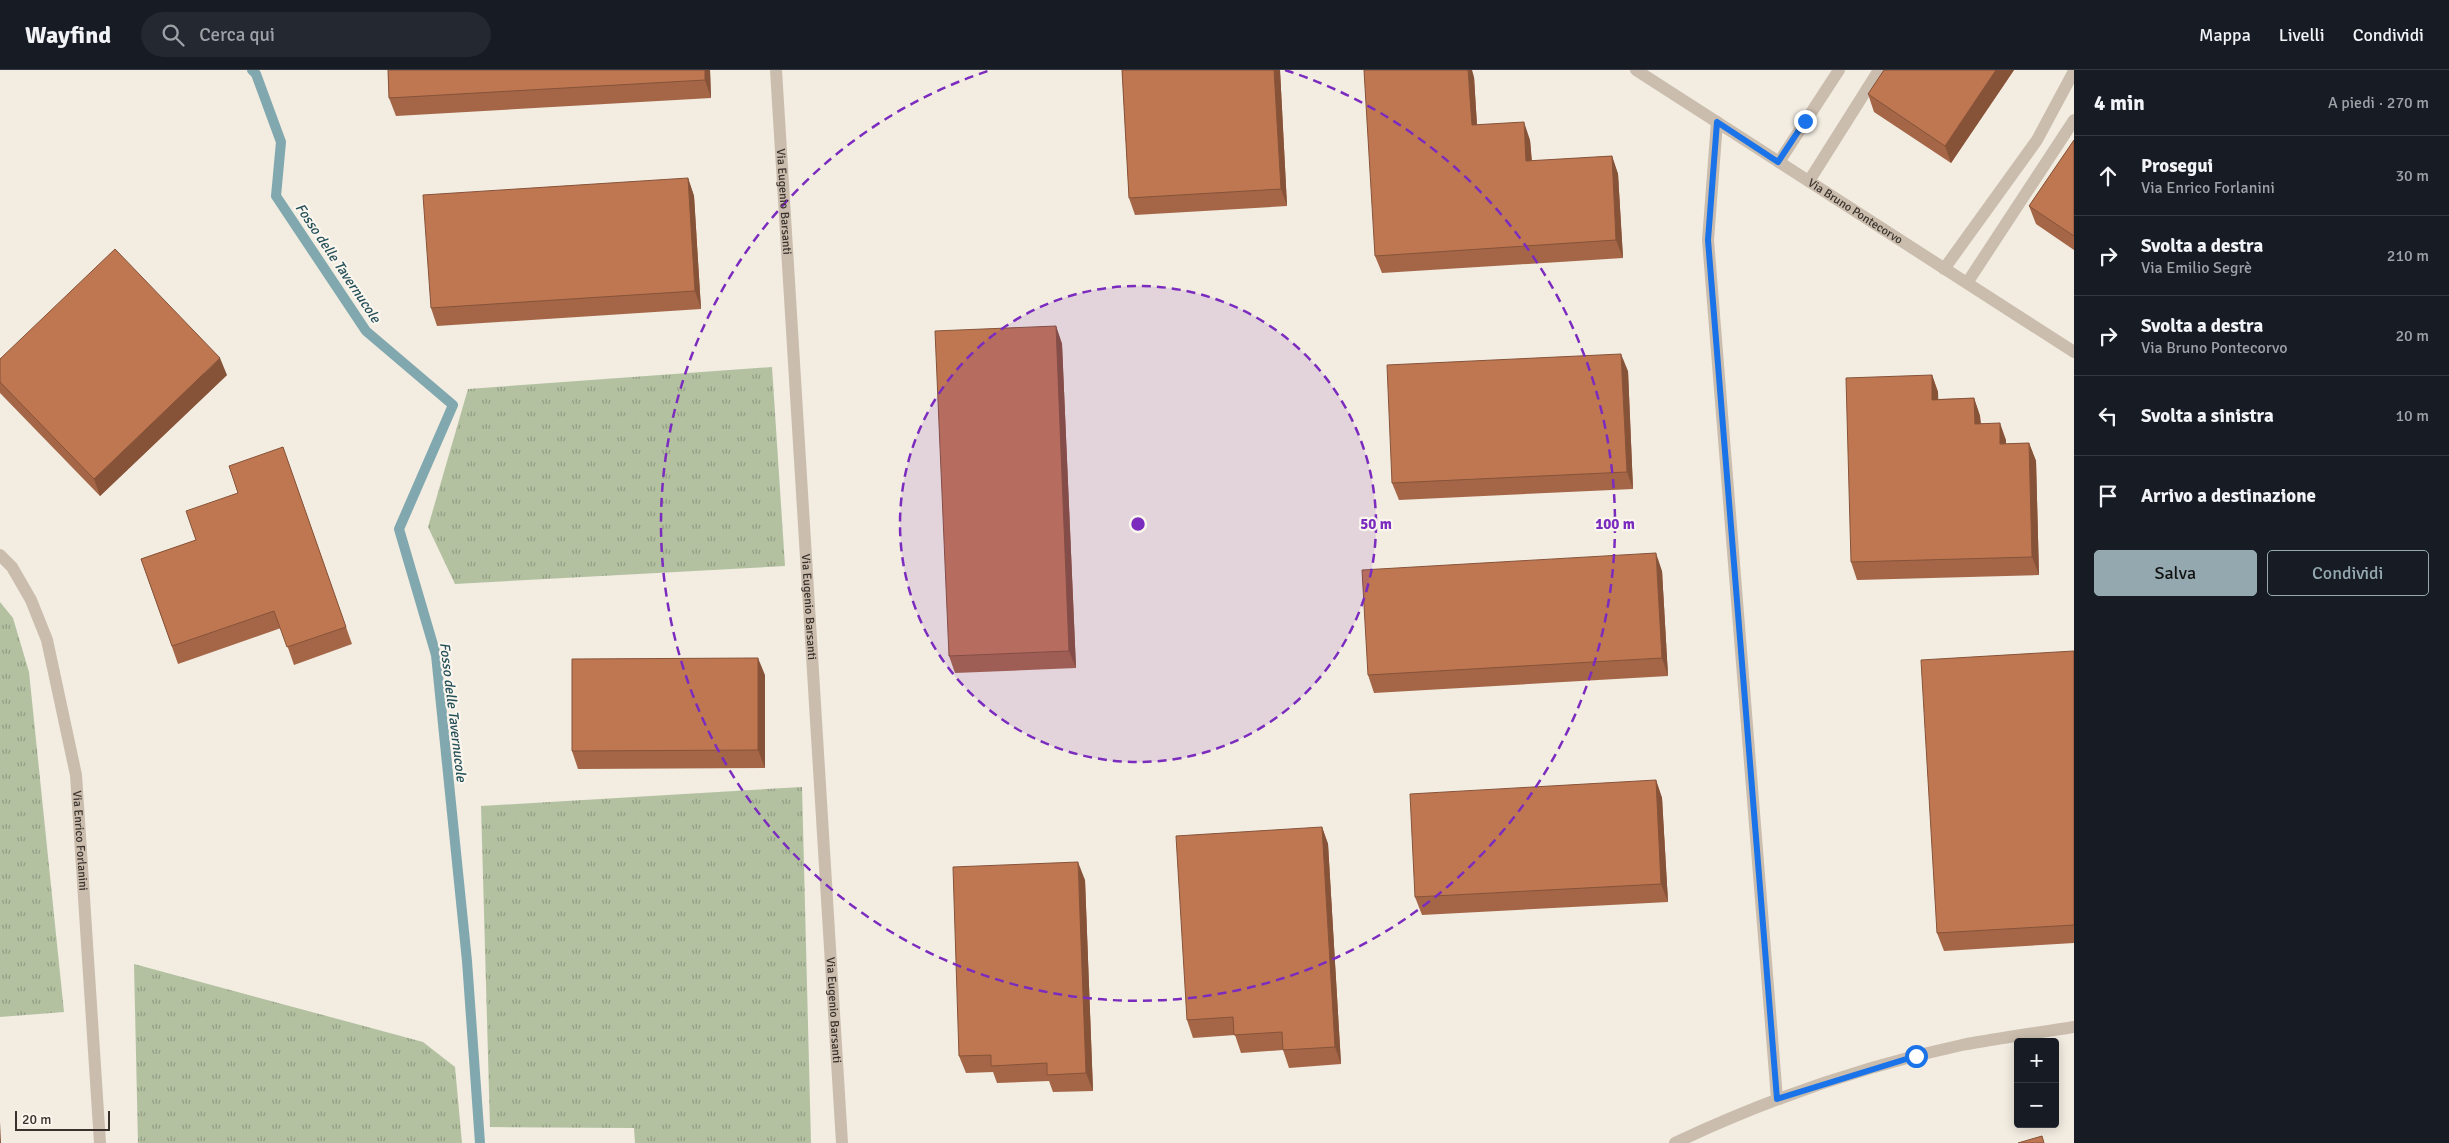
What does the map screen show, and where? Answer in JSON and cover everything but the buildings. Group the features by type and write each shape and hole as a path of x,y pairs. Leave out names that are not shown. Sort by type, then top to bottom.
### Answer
{"street":[{"name":"Via Eugenio Barsanti","path":"776,70 842,1143"},
{"path":"1778,162 1839,70"},
{"path":"1809,181 1879,70"},
{"path":"1944,269 2037,140 2074,71"},
{"name":"Via Bruno Pontecorvo","path":"1643,72 1778,162 2074,352"},
{"path":"1967,283 2074,120"},
{"path":"1717,122 1708,240 1777,1099"},
{"name":"Via Enrico Forlanini","path":"0,555 12,567 31,600 47,640 76,775 100,1143"},
{"path":"1675,1143 1777,1099 1916,1056 1962,1045 2074,1026"}],"green space":[{"path":"772,367 785,566 455,584 428,527 468,389"},
{"path":"0,602 13,618 29,672 64,1012 0,1017"},
{"path":"802,787 811,1143 635,1143 634,1128 490,1127 481,806"},
{"path":"134,964 423,1042 455,1067 462,1143 138,1143"}],"waterway":[{"name":"Fosso delle Tavernucole","path":"252,70 256,74 281,142 276,196 366,331 453,405 399,529 436,655 467,961 480,1143"}],"route":[{"path":"1805,121 1778,162 1717,122 1708,240 1777,1099 1916,1056"}]}
